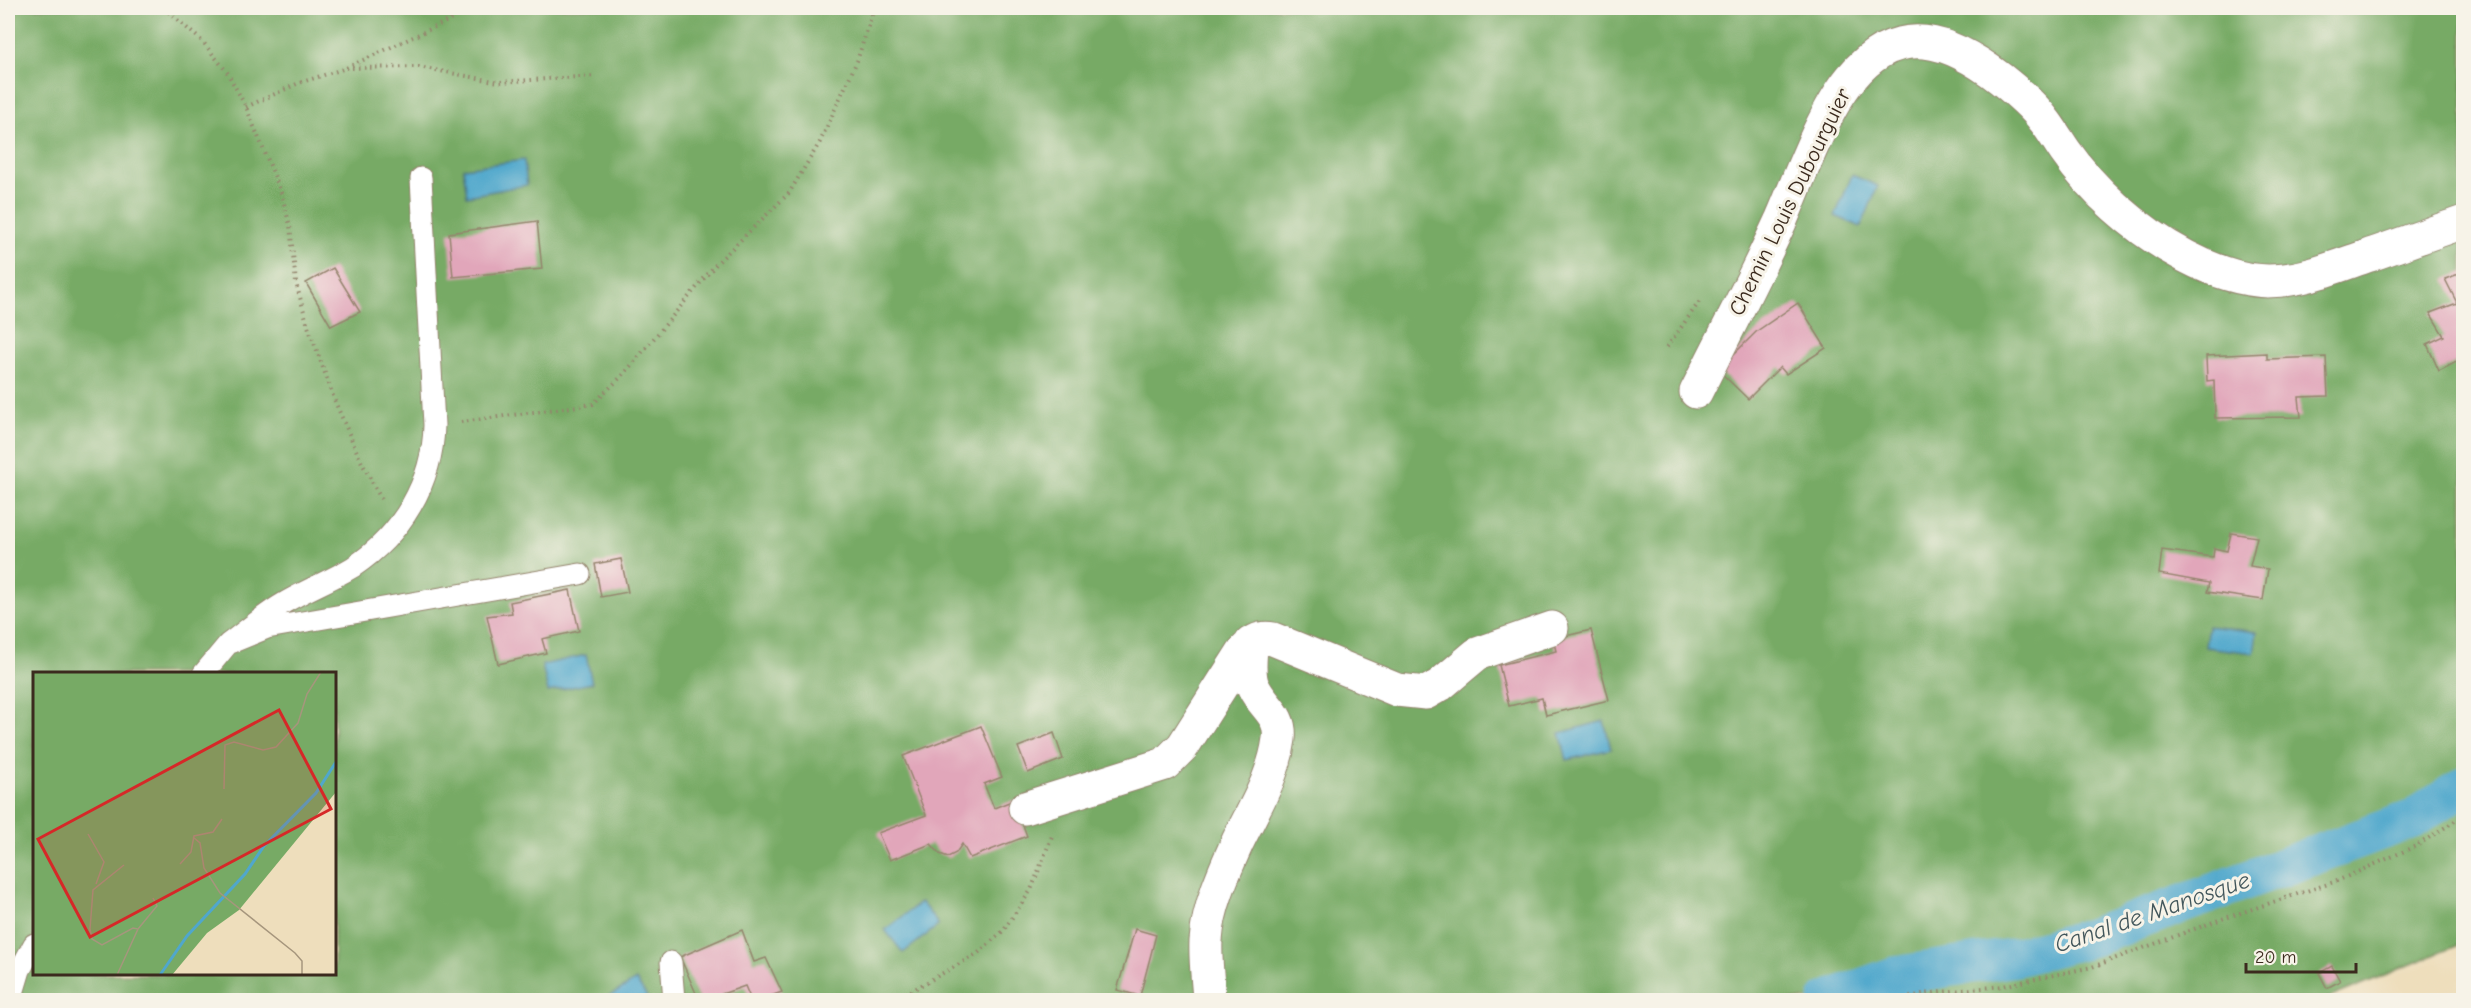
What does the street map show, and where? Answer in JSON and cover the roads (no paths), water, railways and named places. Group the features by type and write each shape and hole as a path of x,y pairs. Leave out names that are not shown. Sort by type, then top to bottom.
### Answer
{"street":[{"name":"Chemin Louis Dubourguier","path":"1696,392 1837,98 1851,77 1866,62 1882,51 1904,42 1944,45 1980,63 2033,108 2066,153 2116,207 2177,251 2211,269 2237,277 2268,281 2294,278 2319,273 2463,222"},
{"path":"1024,808 1165,764 1171,760 1183,746 1251,643 1262,638 1273,639 1397,690 1426,693 1440,685 1477,654 1552,628"},
{"path":"1209,1000 1206,941 1210,916 1238,841 1265,789 1280,729 1277,719 1254,689 1251,680 1251,643"}],"lane":[{"path":"204,672 228,644 276,608 362,560 397,525 422,486 430,467 434,426 421,178"},
{"path":"228,644 267,628 580,574"},
{"path":"11,1000 20,970 33,946"},
{"path":"672,962 674,1000"}],"water":[{"path":"524,160 527,185 467,196 463,168"},
{"path":"1852,175 1878,186 1861,227 1835,216"},
{"path":"2208,626 2257,632 2254,653 2205,647"},
{"path":"586,655 592,683 548,692 542,665"},
{"path":"1604,721 1611,749 1567,760 1560,733"},
{"path":"921,902 939,925 903,953 885,930"},
{"path":"636,980 649,1000 603,1000"}],"waterway":[{"name":"Canal de Manosque","path":"1828,1000 1894,976 2017,957 2090,938 2413,819 2464,786"}]}
